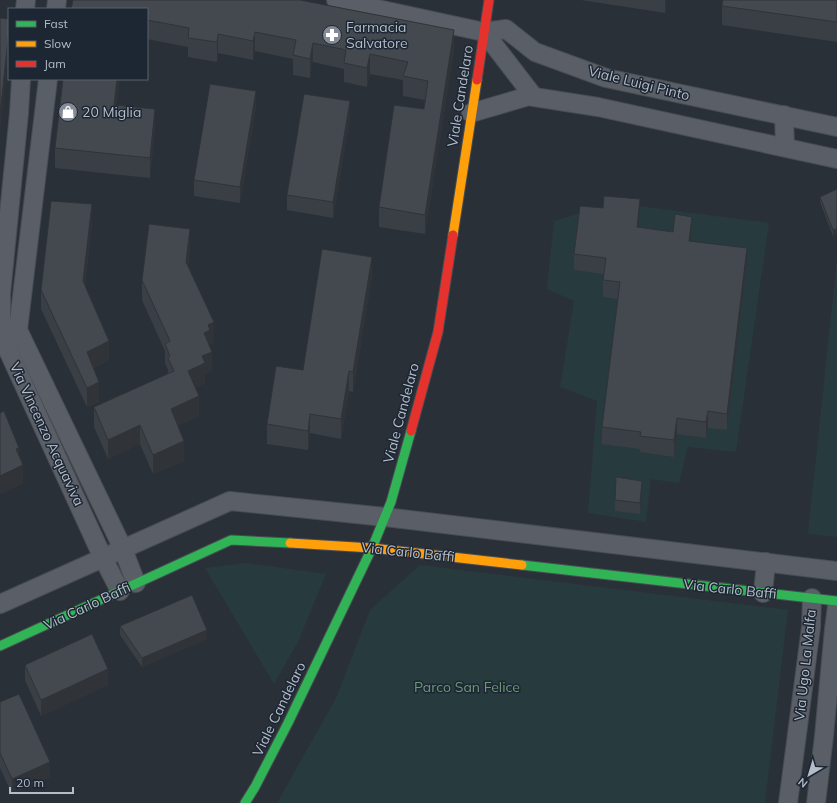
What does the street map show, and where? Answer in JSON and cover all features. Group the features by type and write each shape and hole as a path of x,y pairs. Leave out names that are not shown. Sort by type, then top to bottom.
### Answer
{"street":[{"name":"Viale Luigi Pinto","path":"336,0 484,32 506,29 535,52 606,78 837,127"},
{"name":"Viale Candelaro","path":"245,803 288,723 372,548 391,502 438,332 489,0"},
{"path":"484,32 534,97"},
{"name":"Via Vincenzo Acquaviva","path":"21,80 1,294 1,336 103,558 120,591"},
{"name":"Via Vincenzo Acquaviva","path":"48,80 18,330 123,549 136,583"},
{"path":"471,113 529,96 598,107 837,159"},
{"path":"784,115 785,147"},
{"path":"1,294 22,298"},
{"path":"0,604 230,501 385,517 837,571"},
{"name":"Via Carlo Baffi","path":"0,646 231,540 372,548 837,601"},
{"path":"763,592 766,562"},
{"name":"Via Ugo La Malfa","path":"788,803 811,627 812,598"},
{"name":"Via Ugo La Malfa","path":"816,803 837,606"},
{"name":"Via Ugo La Malfa","path":"797,731 824,736"}],"green space":[{"path":"615,203 769,223 736,452 688,447 679,483 651,479 646,522 588,513 597,401 560,387 574,301 547,289 554,221"},
{"path":"837,259 837,537 808,534"},
{"path":"246,563 326,574 298,642 274,684 205,568"},
{"name":"Parco San Felice","path":"420,565 788,610 765,803 277,803 336,698 370,610"}],"building":[{"path":"73,0 300,0 454,30 425,215 379,207 394,105 424,109 428,81 403,76 408,62 370,54 367,68 344,63 346,50 313,43 310,59 293,55 296,40 255,32 253,41 218,34 217,42 188,38 189,28 148,20 148,8 71,8"},
{"path":"723,0 837,0 837,22 722,6"},
{"path":"0,18 8,19 8,39 0,115"},
{"path":"63,80 117,80 114,105 155,109 150,158 55,148"},
{"path":"210,84 256,91 240,187 194,180"},
{"path":"304,94 350,101 333,202 287,195"},
{"path":"837,189 837,229 833,230 820,197"},
{"path":"604,196 640,199 637,227 673,232 675,214 692,217 689,241 747,248 727,414 708,411 706,422 677,418 674,440 640,436 641,432 602,427 620,282 603,280 606,258 574,254 580,206 603,208"},
{"path":"51,201 92,204 83,281 109,341 87,352 99,382 87,388 41,290"},
{"path":"149,224 190,229 186,262 214,322 208,325 210,330 204,333 212,352 202,356 205,363 188,371 199,396 171,409 184,441 153,455 140,425 108,440 94,407 174,371 168,358 170,356 165,344 170,341 142,280"},
{"path":"322,249 372,257 353,372 349,371 341,419 310,414 308,431 267,424 276,366 303,370"},
{"path":"4,411 19,448 16,449 23,465 0,476 0,413"},
{"path":"616,477 642,481 640,503 615,500"},
{"path":"192,595 207,630 142,658 120,626"},
{"path":"92,634 108,669 41,700 25,665"},
{"path":"19,694 50,762 12,779 0,753 0,702"}],"traffic: fast":[{"path":"245,803 255,787 288,723 372,548 391,502 411,431"},
{"path":"0,646 231,540 290,543"},
{"path":"522,565 837,601"}],"traffic: slow":[{"path":"453,235 477,80"},
{"path":"290,543 372,548 522,565"}],"traffic: jam":[{"path":"477,80 489,0"},
{"path":"411,431 438,332 453,235"}],"place":[{"name":"Farmacia Salvatore","path":"332,35"},
{"name":"20 Miglia","path":"68,112"}]}
